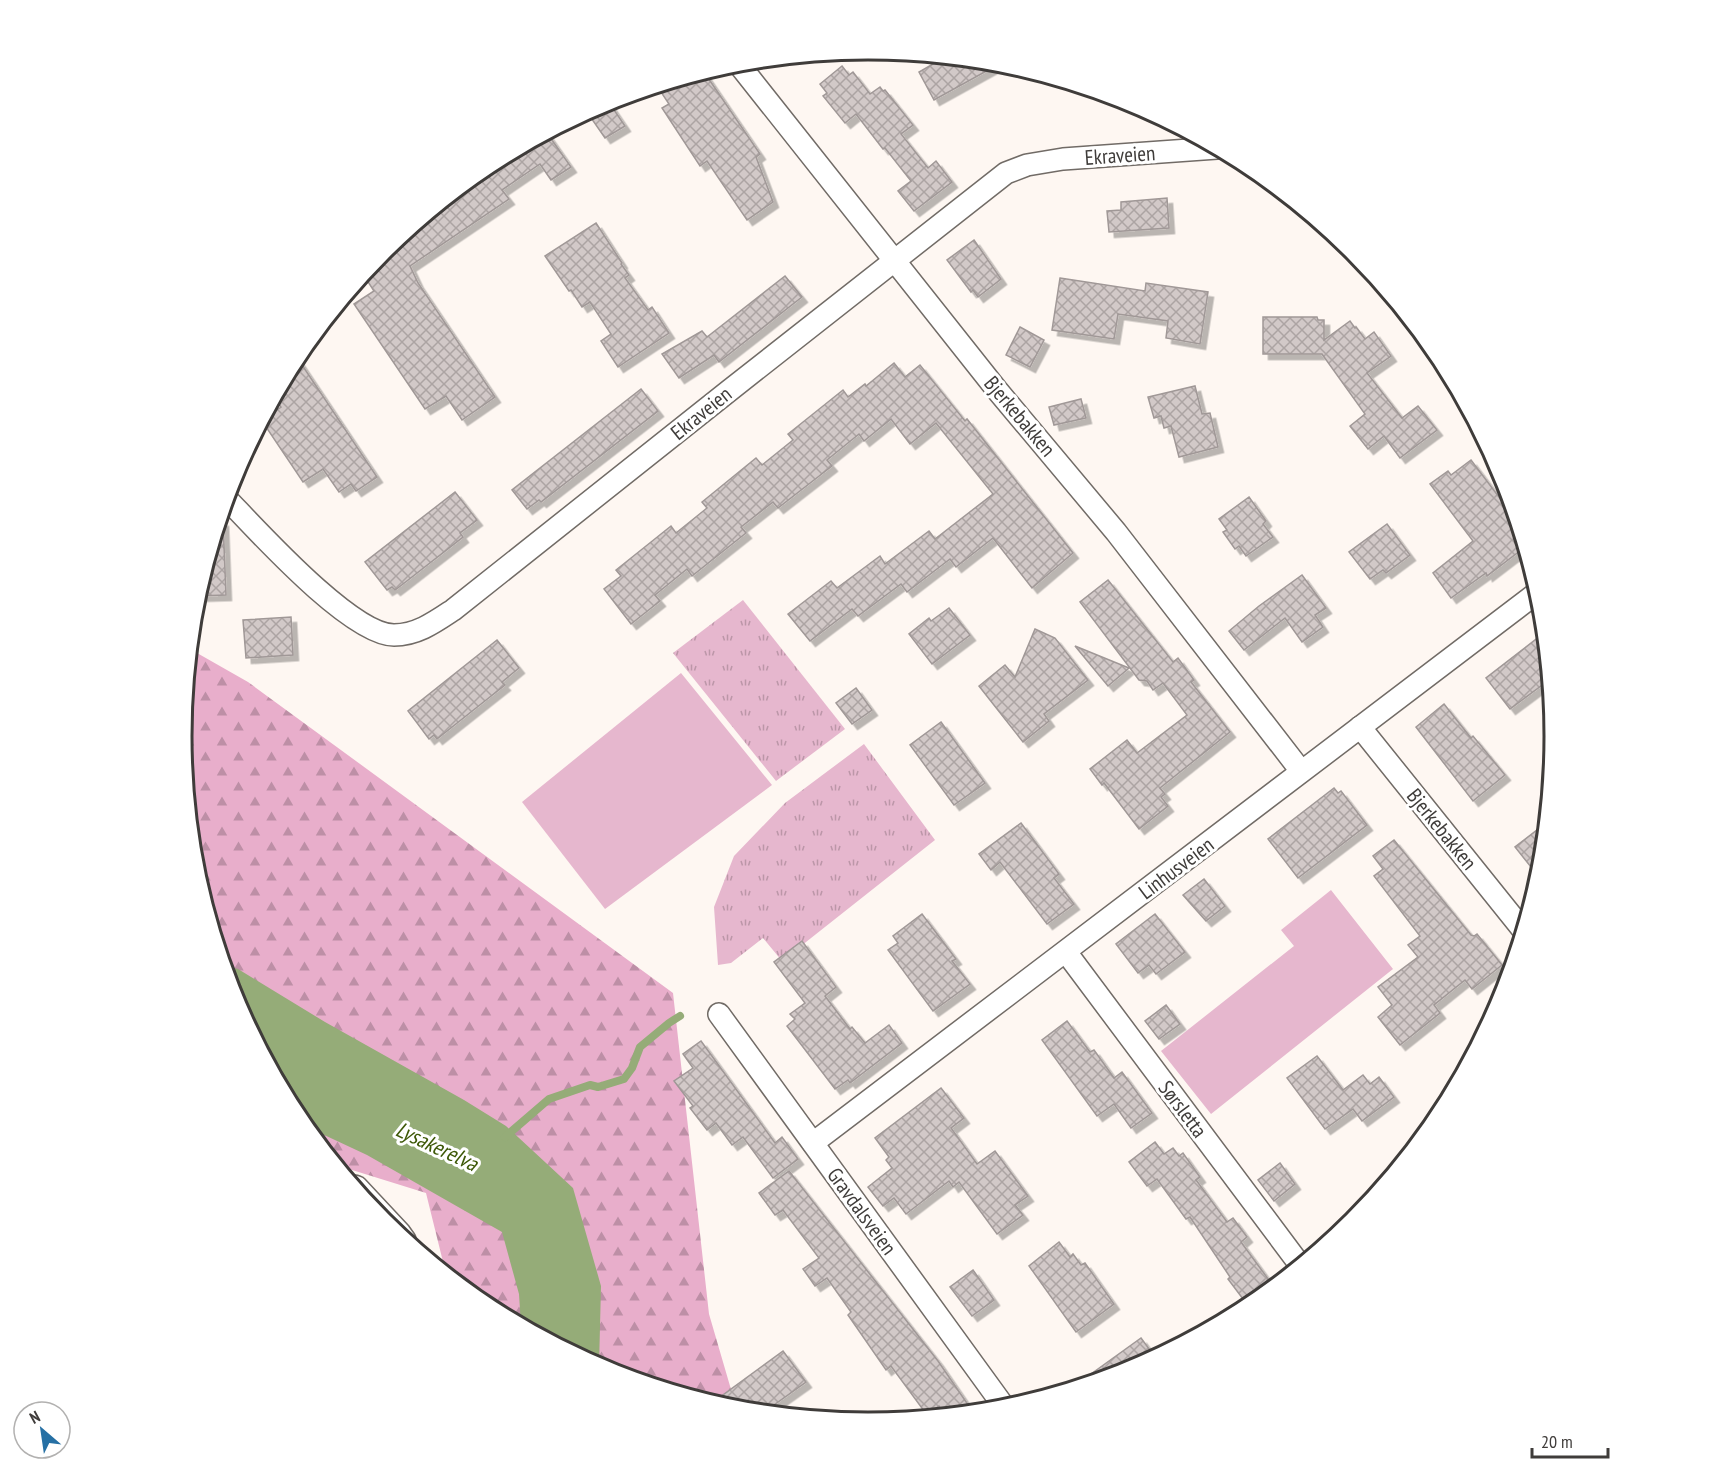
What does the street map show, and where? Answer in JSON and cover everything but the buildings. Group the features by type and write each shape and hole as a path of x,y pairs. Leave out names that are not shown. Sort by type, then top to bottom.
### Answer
{"street":[{"name":"Bjerkebakken","path":"744,72 997,390 1116,532 1301,771"},
{"name":"Ekraveien","path":"233,505 320,592 365,625 379,632 393,635 414,632 432,624 453,610 996,180 1015,169 1063,159 1202,149"},
{"name":"Linhusveien","path":"813,1143 1530,598"},
{"name":"Bjerkebakken","path":"1360,727 1517,923"},
{"name":"Sørsletta","path":"1066,952 1296,1259"},
{"name":"Gravdalsveien","path":"719,1014 999,1399"}],"green space":[{"path":"743,600 845,729 776,781 673,653"},
{"path":"197,653 248,682 673,993 709,1314 734,1398 693,1389 609,1361 530,1321 492,1298 443,1261 426,1193 349,1169 306,1112 262,1035 243,995 215,911 198,824 193,780 192,736 193,692"},
{"path":"681,673 772,785 605,909 522,802"},
{"path":"864,744 935,840 782,961 763,938 731,963 718,965 714,907 734,856 785,803"},
{"path":"1331,890 1393,969 1211,1114 1161,1051 1294,946 1281,930"}],"water":[{"name":"Lysakerelva","path":"233,968 506,1126 573,1188 601,1286 599,1356 520,1315 519,1294 502,1232 367,1155 322,1134 306,1112 262,1035"}],"waterway":[{"path":"505,1137 549,1099 590,1085 598,1087 624,1079 632,1068 640,1047 680,1016"}]}
